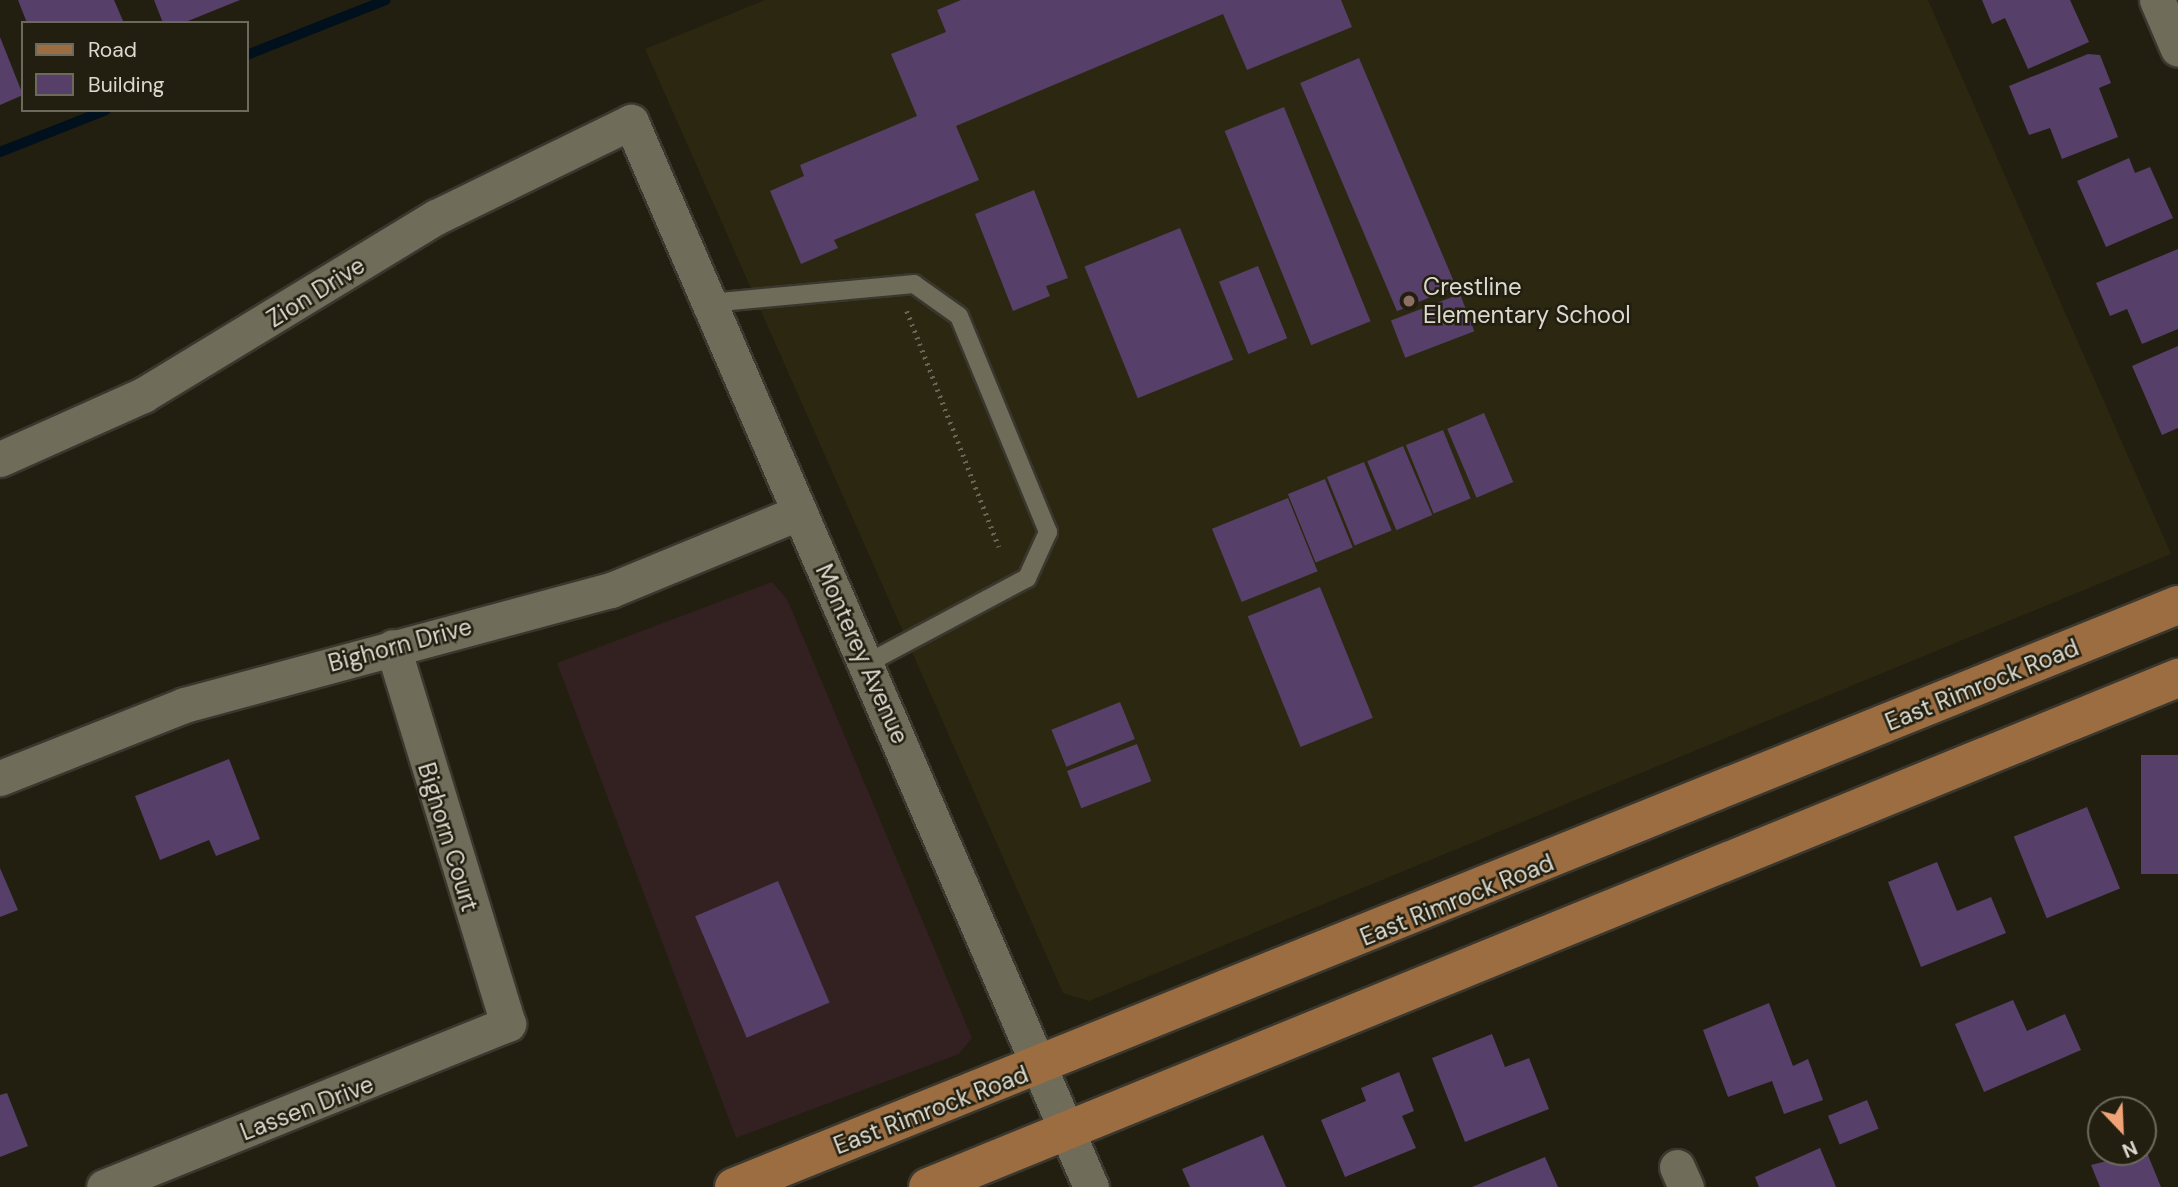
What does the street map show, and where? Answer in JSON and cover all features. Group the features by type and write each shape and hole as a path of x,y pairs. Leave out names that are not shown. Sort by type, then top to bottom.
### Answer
{"main road":[{"name":"East Rimrock Road","path":"734,1187 1041,1068 2178,605"},
{"path":"928,1187 2178,678"}],"street":[{"path":"2157,0 2178,49"},
{"name":"Monterey Avenue","path":"631,122 1091,1187"},
{"name":"Zion Drive","path":"0,458 143,395 436,217 631,122"},
{"name":"Bighorn Drive","path":"0,778 184,705 611,590 800,512"},
{"name":"Bighorn Court","path":"393,647 508,1024"},
{"name":"Lassen Drive","path":"104,1187 508,1024"}],"lane":[{"path":"709,303 914,284 958,316 1048,532 1027,578 866,664"}],"path":[{"path":"914,284 905,316 999,547"}],"shaded area":[{"name":"Crestline Elementary School","path":"765,0 1928,0 2171,554 1089,1001 1063,993 645,49"},
{"path":"772,582 787,599 972,1038 959,1054 736,1138 557,663"}],"building":[{"path":"18,0 114,0 123,21 26,21"},
{"path":"154,0 240,0 188,21 162,21"},
{"path":"961,0 1341,0 1352,27 1247,70 1223,14 956,126 979,180 834,240 838,248 801,264 770,191 804,176 800,165 917,116 891,54 946,32 937,10"},
{"path":"1982,0 2070,0 2089,42 2028,69 2005,18 1992,24"},
{"path":"0,37 21,96 0,105"},
{"path":"2088,54 2100,55 2111,83 2099,88 2118,137 2062,159 2050,128 2029,135 2009,86"},
{"path":"1359,58 1456,286 1397,311 1300,83"},
{"path":"1284,107 1371,321 1311,345 1225,131"},
{"path":"2129,158 2135,173 2150,167 2173,218 2106,247 2077,181"},
{"path":"1034,190 1068,278 1046,286 1050,296 1013,311 975,214"},
{"path":"1180,228 1233,360 1138,398 1085,267"},
{"path":"2178,249 2178,329 2142,344 2127,309 2110,316 2096,283"},
{"path":"1258,266 1287,338 1248,354 1219,282"},
{"path":"1460,294 1474,331 1405,358 1391,321"},
{"path":"2178,346 2178,428 2162,435 2132,366"},
{"path":"1484,413 1513,482 1476,498 1447,429"},
{"path":"1443,430 1471,499 1434,514 1406,445"},
{"path":"1403,446 1432,515 1396,530 1367,461"},
{"path":"1364,462 1392,531 1355,546 1327,477"},
{"path":"1325,479 1353,548 1316,563 1288,494"},
{"path":"1288,498 1318,571 1242,602 1212,529"},
{"path":"1320,587 1373,718 1300,747 1248,616"},
{"path":"1120,702 1135,739 1066,767 1051,730"},
{"path":"1137,744 1151,781 1081,808 1067,771"},
{"path":"2141,755 2178,755 2178,874 2141,874"},
{"path":"229,759 260,839 216,856 209,840 160,860 135,796"},
{"path":"2087,807 2120,889 2047,918 2014,837"},
{"path":"1937,862 1957,911 1991,897 2006,933 1921,967 1888,882"},
{"path":"0,868 18,910 0,917"},
{"path":"778,881 830,1003 747,1038 695,916"},
{"path":"2013,1000 2027,1031 2065,1014 2081,1050 1984,1092 1955,1024"},
{"path":"1769,1003 1793,1066 1808,1059 1823,1100 1784,1114 1772,1081 1728,1097 1703,1030"},
{"path":"1492,1034 1505,1067 1529,1058 1549,1109 1465,1142 1432,1058"},
{"path":"1399,1072 1414,1111 1402,1116 1416,1148 1345,1177 1321,1120 1366,1101 1361,1088"},
{"path":"7,1093 28,1146 0,1157 0,1095"},
{"path":"1867,1100 1879,1129 1840,1144 1828,1116"},
{"path":"1263,1135 1286,1187 1190,1187 1182,1169"},
{"path":"1820,1148 1836,1187 1759,1187 1755,1177"},
{"path":"1545,1157 1558,1187 1472,1187"},
{"path":"2091,1166 2152,1166 2161,1187 2100,1187"}],"waterway":[{"path":"248,55 386,0"},
{"path":"0,152 101,112"}],"place":[{"name":"Crestline Elementary School","path":"1409,301"}]}
